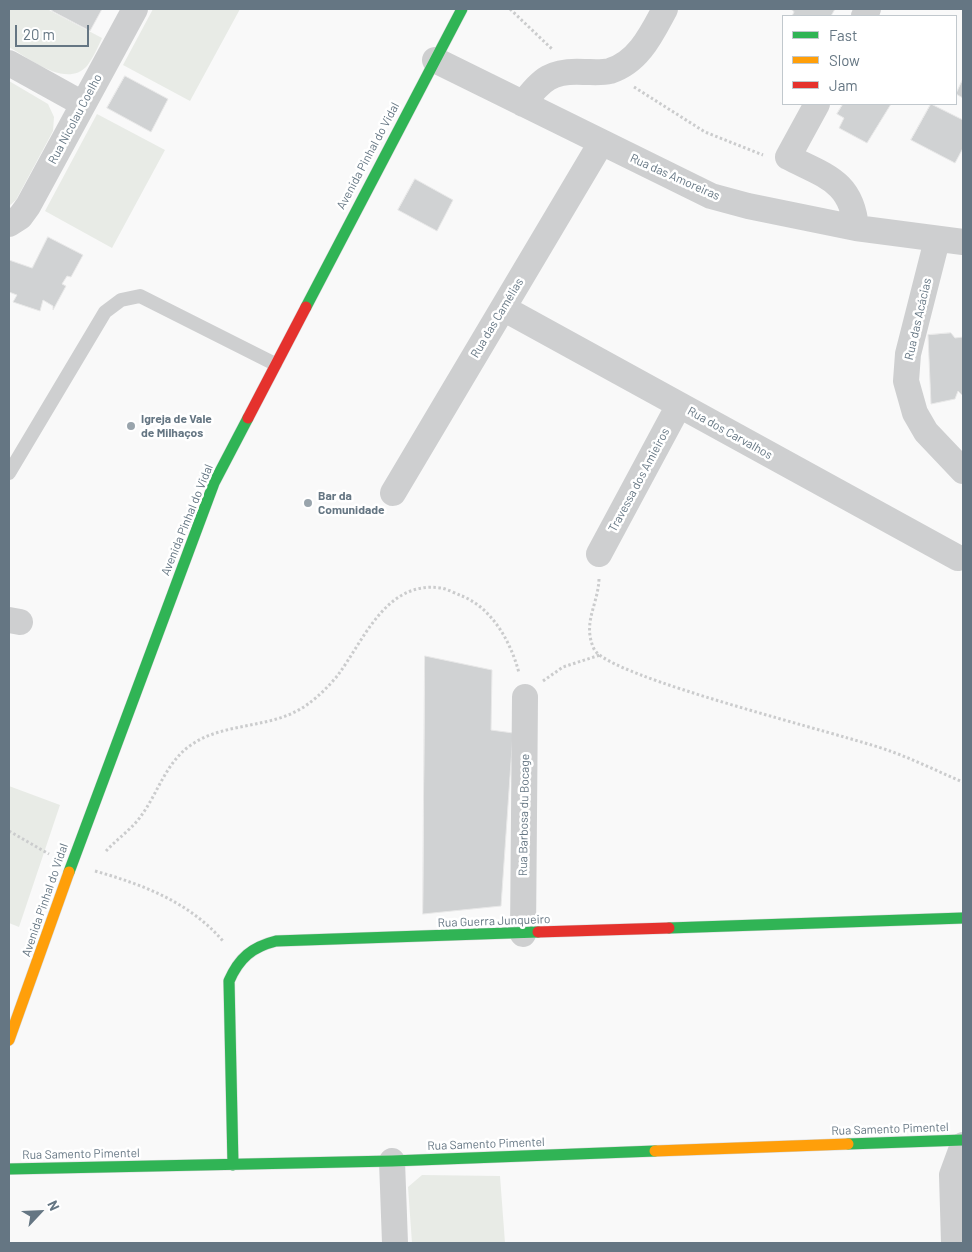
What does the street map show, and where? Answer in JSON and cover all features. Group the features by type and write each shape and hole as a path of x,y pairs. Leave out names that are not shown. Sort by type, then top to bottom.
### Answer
{"street":[{"name":"Rua Nicolau Coelho","path":"9,224 20,216 28,206 135,9"},
{"name":"Avenida Pinhal do Vidal","path":"9,1040 72,863 214,483 462,9"},
{"path":"523,104 536,85 558,73 611,70 627,62 638,52 650,36 665,9"},
{"name":"Rua das Amoreiras","path":"434,60 711,196 748,206 856,228 955,238"},
{"path":"9,63 83,104"},
{"path":"816,105 788,157 832,180 842,188 851,201 856,228"},
{"name":"Rua das Camélias","path":"393,493 601,143"},
{"name":"Rua das Acácias","path":"955,238 908,354 906,381 915,413 926,432 963,471"},
{"name":"Rua dos Carvalhos","path":"503,308 958,558"},
{"name":"Travessa dos Amieiros","path":"600,554 679,405"},
{"name":"Rua Barbosa du Bocage","path":"523,934 525,703"},
{"name":"Rua Guerra Junqueiro","path":"239,959 259,945 276,941 963,918"},
{"path":"233,1165 229,988 233,970 239,959"},
{"name":"Rua Samento Pimentel","path":"9,1169 392,1161 963,1140"},
{"path":"954,1243 952,1175 963,1145"},
{"path":"392,1161 395,1243"}],"lane":[{"path":"9,473 106,312 121,300 140,296 275,364"}],"path":[{"path":"510,9 556,53"},
{"path":"611,70 705,132 742,148 772,158 788,157"},
{"path":"600,554 598,590 588,624 594,651 613,665 672,687 889,751 963,782"},
{"path":"100,856 140,818 156,795 168,769 183,751 192,744 219,733 281,719 308,704 337,676 371,623 389,604 415,589 441,588 468,598 487,612 507,640 513,653 525,703"},
{"path":"525,703 545,678 563,667 600,655"},
{"path":"88,868 137,883 184,906 212,928 239,959"}],"shaded area":[{"path":"9,9 47,9 102,38 87,66 78,72 69,74 58,73 37,64 9,47"},
{"path":"153,9 240,9 190,101 123,65"},
{"path":"9,81 48,104 54,117 53,131 16,200 9,206"},
{"path":"97,114 165,150 112,248 45,211"},
{"path":"9,786 60,805 19,927 9,923"},
{"path":"422,1175 500,1176 505,1243 412,1243 408,1187"}],"building":[{"path":"53,9 102,9 90,31 52,11"},
{"path":"791,9 835,9 832,15 792,15 794,12"},
{"path":"125,76 168,99 151,132 107,108"},
{"path":"963,79 963,98 957,95"},
{"path":"842,105 890,105 867,143 839,128 844,118 837,114"},
{"path":"930,105 963,120 963,148 955,163 911,140"},
{"path":"415,179 453,200 437,231 398,210"},
{"path":"48,237 83,255 71,277 67,276 62,284 66,286 53,310 53,306 43,300 40,311 13,302 17,295 9,292 9,260 32,268"},
{"path":"951,333 955,338 963,337 963,396 958,391 955,399 931,404 928,335"},
{"path":"425,656 492,670 491,730 513,733 501,906 423,914"}],"traffic: fast":[{"path":"306,307 462,9"},
{"path":"69,872 214,483 248,418"},
{"path":"669,928 963,918"},
{"path":"233,1165 229,981 237,966 253,950 276,941 538,932"},
{"path":"848,1144 963,1140"},
{"path":"9,1169 392,1161 655,1151"}],"traffic: slow":[{"path":"9,1040 69,872"},
{"path":"655,1151 848,1144"}],"traffic: jam":[{"path":"248,418 306,307"},
{"path":"538,932 669,928"}],"place":[{"name":"Igreja de Vale de Milhaços","path":"131,426"},
{"name":"Bar da Comunidade","path":"308,503"}]}
